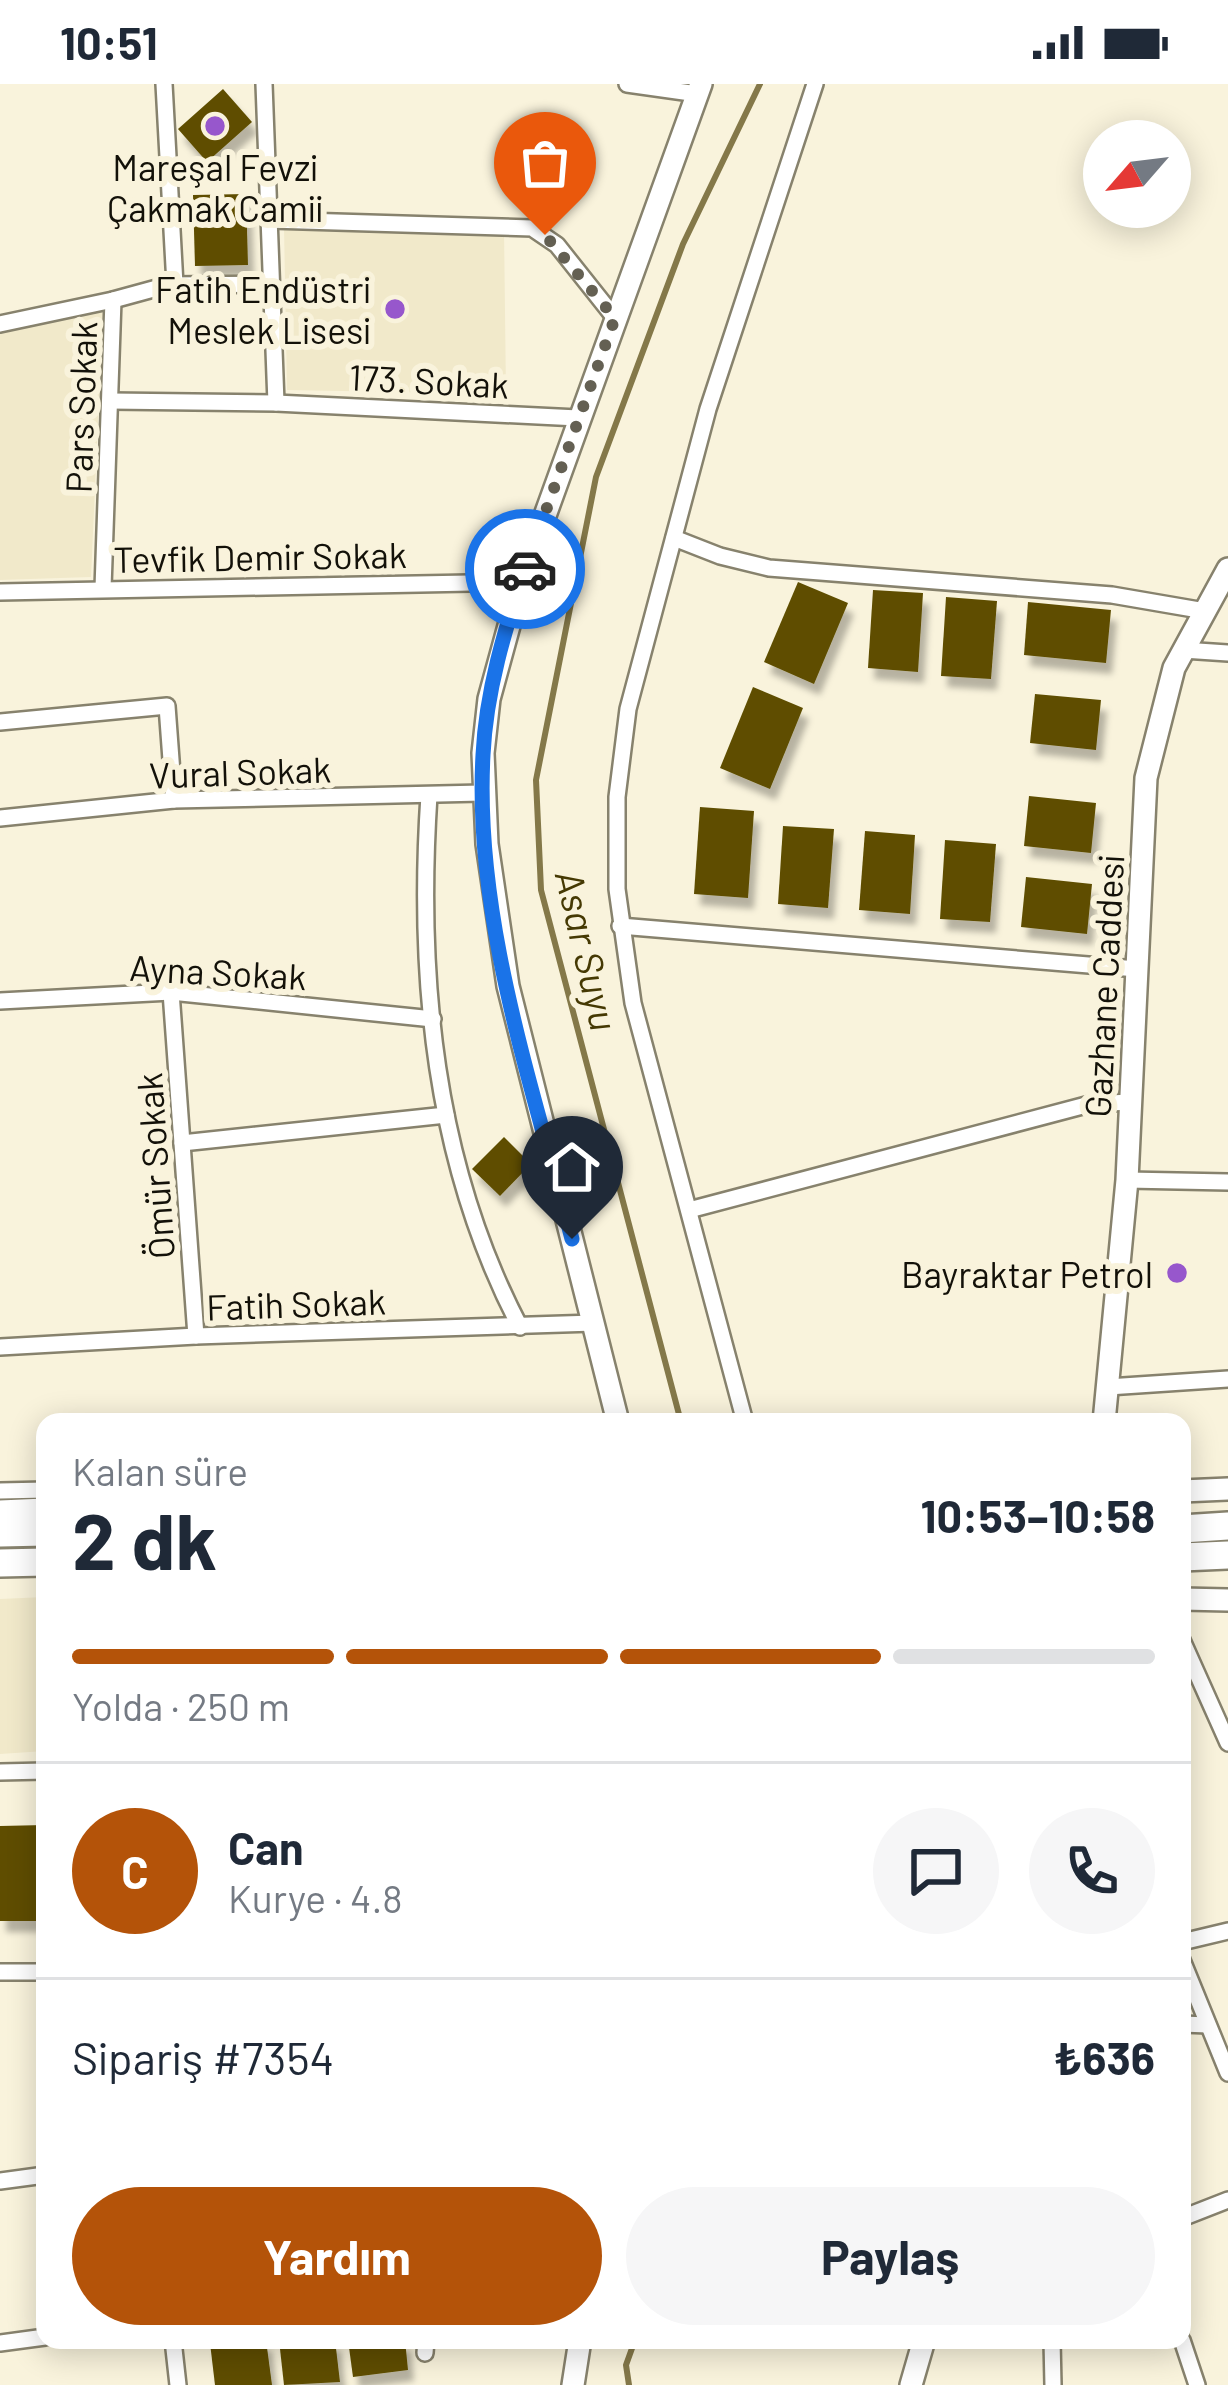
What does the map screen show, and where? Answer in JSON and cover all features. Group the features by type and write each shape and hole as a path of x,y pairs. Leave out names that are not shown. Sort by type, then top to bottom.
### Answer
{"highway":[{"path":"1191,1528 1228,1526"},
{"path":"0,1532 36,1532"},
{"path":"1191,1557 1228,1556"},
{"path":"0,1563 36,1562"}],"street":[{"path":"164,84 175,285"},
{"path":"264,84 276,403"},
{"path":"616,1413 508,986 494,916 482,793 489,699 521,582 699,89 627,84"},
{"path":"743,1413 633,1003 620,926 616,845 628,709 708,409 815,84"},
{"path":"270,220 532,228 557,245 615,318"},
{"path":"0,324 175,285 272,284"},
{"name":"Pars Sokak","path":"104,588 113,300"},
{"name":"173. Sokak","path":"110,400 578,418"},
{"path":"674,538 769,568 1112,595 1205,611"},
{"name":"Gazhane Caddesi","path":"1106,1413 1126,1180 1146,778 1174,668 1228,569"},
{"name":"Tevfik Demir Sokak","path":"0,592 521,582"},
{"path":"1184,650 1228,653"},
{"path":"0,722 167,706 174,800"},
{"name":"Vural Sokak","path":"0,818 174,800 482,793"},
{"path":"429,795 425,915 446,1115 479,1241 520,1327"},
{"path":"620,926 1136,969"},
{"name":"Ayna Sokak","path":"0,1001 171,992 433,1019"},
{"name":"Ömür Sokak","path":"171,992 196,1336"},
{"path":"688,1210 1090,1104 1130,1102"},
{"path":"182,1143 446,1115"},
{"path":"1126,1180 1228,1182"},
{"name":"Fatih Sokak","path":"0,1347 593,1323"},
{"path":"1108,1387 1228,1379"},
{"path":"1191,1491 1228,1489"},
{"path":"0,1491 36,1490"},
{"path":"0,1511 36,1509"},
{"path":"1191,1599 1228,1600"},
{"path":"1191,1660 1228,1743"},
{"path":"0,1772 36,1771"},
{"path":"1191,1940 1228,1931"},
{"path":"0,1972 36,1972"},
{"path":"1191,1982 1228,2073"},
{"path":"1191,2024 1208,2025"},
{"path":"0,2181 36,2176"},
{"path":"1191,2214 1228,2200"},
{"path":"0,2343 36,2337"},
{"path":"174,2349 178,2385"},
{"path":"573,2385 579,2349"},
{"path":"911,2385 921,2349"},
{"path":"1052,2349 1053,2385"},
{"path":"1185,2349 1197,2385"}],"shaded area":[{"name":"Fatih Endüstri Meslek Lisesi","path":"284,227 504,228 506,394 287,390"},
{"path":"103,311 91,577 0,580 0,329"},
{"path":"36,1597 36,1752 0,1754 0,1599"}],"building":[{"name":"Mareşal Fevzi Çakmak Camii","path":"223,89 252,122 207,162 178,129"},
{"path":"246,194 248,265 195,266 193,195"},
{"path":"798,582 848,603 814,684 764,662"},
{"path":"873,590 923,593 918,672 868,668"},
{"path":"946,597 997,601 991,679 941,676"},
{"path":"1028,602 1111,610 1106,663 1024,655"},
{"path":"753,687 803,708 770,789 720,768"},
{"path":"1035,694 1101,700 1096,750 1030,743"},
{"path":"1029,796 1096,803 1091,853 1024,846"},
{"path":"700,807 754,811 748,898 694,894"},
{"path":"783,826 834,829 828,908 778,904"},
{"path":"865,831 915,835 910,914 859,910"},
{"path":"945,840 996,844 990,922 940,919"},
{"path":"1026,877 1092,884 1087,934 1021,927"},
{"path":"504,1137 531,1164 500,1196 472,1169"},
{"path":"36,1825 36,1921 0,1921 0,1826"},
{"path":"211,2349 267,2349 272,2385 215,2385"},
{"path":"280,2349 336,2349 340,2382 284,2385"},
{"path":"349,2349 406,2349 408,2370 353,2377"}],"waterway":[{"name":"Asar Suyu","path":"679,1413 541,890 536,780 596,477 683,244 760,84"},
{"name":"Asar Suyu","path":"629,2385 626,2365 632,2349"}],"way so far":[{"path":"525,569 615,318 545,235"}],"place":[{"name":"Mareşal Fevzi Çakmak Camii","path":"215,126"},
{"name":"Fatih Endüstri Meslek Lisesi","path":"395,309"},
{"name":"Bayraktar Petrol","path":"1177,1273"}],"route":[{"path":"525,569 489,699 482,793 494,916 508,986 572,1239"}]}
